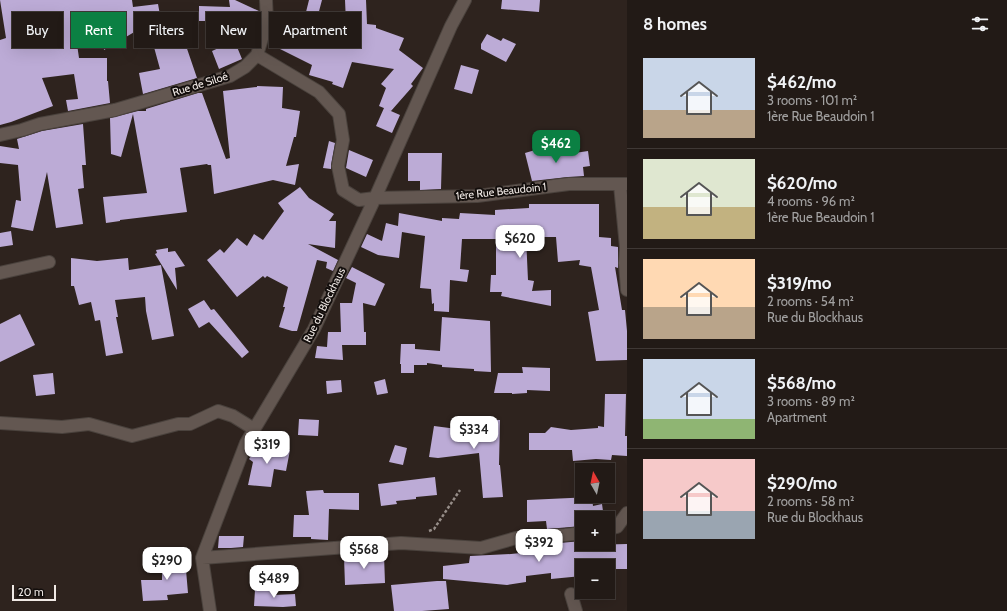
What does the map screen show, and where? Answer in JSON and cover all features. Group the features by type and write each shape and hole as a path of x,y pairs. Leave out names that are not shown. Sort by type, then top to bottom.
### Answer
{"street":[{"path":"266,0 267,22 258,55 319,92 338,114 343,140 338,166 343,190 359,200 375,198"},
{"name":"Rue du Blockhaus","path":"210,611 202,558 246,442 314,329 375,198 451,26 465,0"},
{"name":"Rue de Siloé","path":"0,135 40,124 115,110 230,76 258,55"},
{"name":"1ère Rue Beaudoin 1","path":"375,198 477,196 569,184 623,185"},
{"path":"623,185 627,290"},
{"path":"0,273 49,262"},
{"path":"0,423 62,427 89,424 132,436 178,424 190,424 218,411 233,416 254,429"},
{"path":"615,528 617,528 627,513"},
{"path":"202,558 402,543 481,548 516,538 575,534"},
{"path":"571,594 576,611"}],"path":[{"path":"428,531 434,528 460,490"}],"building":[{"path":"0,0 132,0 133,7 158,4 159,12 134,12 134,32 126,37 126,12 71,12 71,48 78,48 79,58 107,58 107,81 110,103 68,111 66,100 78,99 74,74 42,78 53,106 0,125 0,40 6,38"},
{"path":"229,0 235,0 259,12 206,12 206,21 199,21 199,6 230,7"},
{"path":"309,0 322,0 319,12 306,12"},
{"path":"345,0 366,0 367,24 376,25 376,28 404,38 399,50 423,68 411,84 413,86 391,111 379,106 386,88 381,84 394,69 352,62 343,88 332,84 333,82 309,75 312,65 278,48 361,48 361,12 346,12"},
{"path":"502,0 540,0 539,12 501,9"},
{"path":"487,34 501,41 503,38 516,44 506,62 481,49 481,44"},
{"path":"154,48 187,48 197,78 143,94 139,73 160,69"},
{"path":"219,48 237,48 242,59 219,69 212,51"},
{"path":"461,65 479,70 472,94 454,89"},
{"path":"257,86 283,87 282,108 300,111 296,137 294,137 286,166 299,164 295,185 273,180 214,194 211,165 207,164 180,168 187,212 106,223 103,197 147,193 133,114 121,157 111,154 110,118 138,111 146,111 146,109 202,93 226,159 230,158 223,91"},
{"path":"384,108 400,115 392,133 376,126"},
{"path":"83,124 86,165 82,165 84,188 78,189 83,224 56,228 47,172 33,231 11,227 16,200 21,201 18,165 0,163 0,146 19,149 17,139 42,131"},
{"path":"329,141 335,143 331,169 323,168"},
{"path":"552,145 555,156 588,151 590,166 583,167 584,176 532,181 525,153"},
{"path":"349,150 373,160 366,177 346,168"},
{"path":"408,153 442,153 441,189 420,190 420,181 408,181"},
{"path":"300,187 309,198 334,214 329,221 336,221 335,248 308,244 338,260 333,271 326,268 327,262 317,260 297,331 292,331 279,327 285,307 283,307 288,287 267,276 265,278 263,276 237,297 207,260 220,249 224,253 237,238 247,246 254,234 263,240 284,211 278,203"},
{"path":"529,204 599,204 599,237 611,238 611,246 618,247 618,268 615,267 622,310 625,310 627,360 596,361 588,312 599,310 591,267 579,265 580,260 558,262 556,237 526,237 528,280 534,281 532,291 551,290 551,306 501,296 502,292 490,292 491,275 496,275 496,239 462,239 460,269 469,270 467,282 450,280 449,312 434,311 431,289 420,288 425,236 402,232 399,258 378,255 361,247 367,234 382,241 386,223 398,226 399,213 442,221 442,218 459,219 460,213 495,215 495,210 529,208"},
{"path":"11,231 13,245 0,247 0,233"},
{"path":"168,248 168,252 175,251 185,266 175,268 177,290 155,254 157,253 156,250"},
{"path":"71,258 97,261 128,258 129,270 161,265 174,336 152,340 146,311 145,297 115,300 118,317 116,317 123,353 106,356 100,320 95,321 91,302 79,305 74,286 71,286"},
{"path":"352,267 385,284 375,306 363,303 366,345 342,345 343,360 315,358 317,346 327,347 328,332 341,332 340,303 352,303 356,283 346,278"},
{"path":"204,300 211,310 214,309 249,352 242,358 209,322 199,328 188,309"},
{"path":"20,314 35,345 0,362 0,324"},
{"path":"442,317 490,321 491,372 474,371 474,369 442,367 442,365 427,363 427,365 414,365 414,373 401,373 401,344 415,344 415,349 440,351"},
{"path":"522,367 550,368 550,391 527,390 527,393 494,393 498,373 523,373"},
{"path":"53,373 55,394 36,396 33,375"},
{"path":"385,379 388,393 377,395 374,382"},
{"path":"341,380 342,392 327,394 326,381"},
{"path":"605,394 626,394 625,436 627,436 627,456 612,455 611,460 596,459 573,461 572,450 529,450 529,433 545,433 551,427 571,430 598,428 598,426 604,427"},
{"path":"299,419 319,420 318,436 298,435"},
{"path":"480,419 500,420 499,465 503,497 483,498 479,453 438,458 429,457 434,426 457,429 456,426 480,423"},
{"path":"259,445 290,450 286,471 274,469 271,487 248,485 253,462 249,459"},
{"path":"395,445 407,448 403,465 389,462"},
{"path":"435,477 437,495 416,497 416,499 396,501 397,504 381,506 378,484"},
{"path":"323,490 324,493 359,493 359,510 329,509 328,540 311,539 311,537 293,537 294,515 309,515 306,491"},
{"path":"575,498 575,503 593,503 593,506 602,504 603,511 575,511 575,527 547,529 546,521 527,522 527,500"},
{"path":"219,536 244,536 243,547 218,548"},
{"path":"575,542 575,551 615,551 615,544 627,544 627,569 615,569 615,559 575,559 575,577 551,579 551,573 526,576 526,582 507,585 443,579 443,566 469,563 470,556 530,552 529,548 548,544"},
{"path":"384,555 385,583 345,585 344,557"},
{"path":"162,557 186,557 188,593 167,595 168,600 143,601 141,580 162,580"},
{"path":"446,581 449,609 394,611 391,585"},
{"path":"255,590 274,591 274,595 295,594 296,606 254,606"}]}
